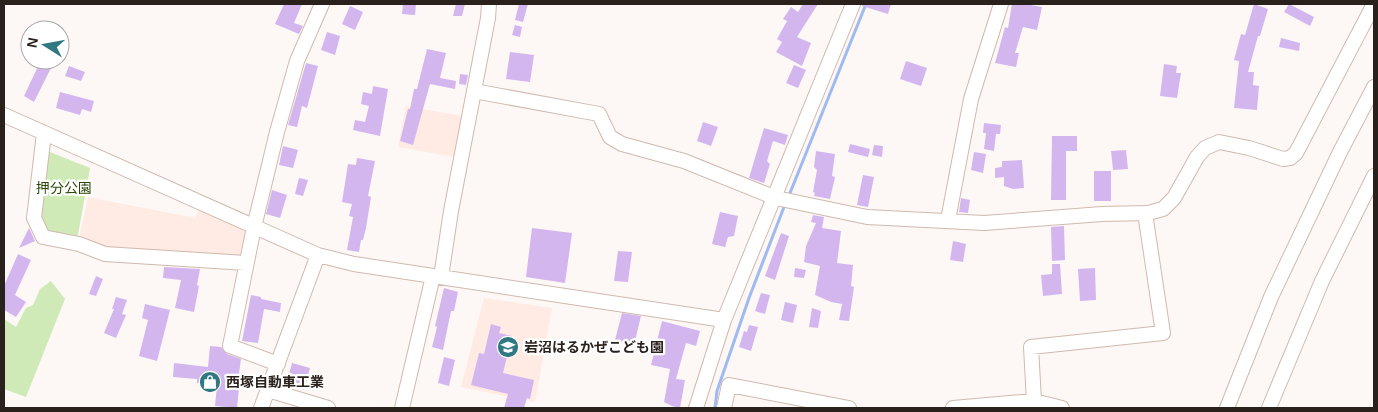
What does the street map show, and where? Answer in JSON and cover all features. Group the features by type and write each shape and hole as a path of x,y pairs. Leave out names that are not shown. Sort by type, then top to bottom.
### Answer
{"street":[{"path":"278,364 230,346 246,263 277,132 297,61 322,4"},
{"path":"402,408 437,276 451,211 488,18 489,4"},
{"path":"696,408 724,320 776,198 854,4"},
{"path":"948,220 971,99 1002,4"},
{"path":"474,91 599,114 610,136 622,144 684,161 776,198 867,217 984,223 1102,214 1145,213 1163,209 1174,198 1197,157 1205,148 1219,142 1249,148 1283,159 1290,158 1296,154 1374,4"},
{"path":"1227,408 1271,298 1340,152 1374,87"},
{"path":"4,115 318,255 354,264 724,320"},
{"path":"44,133 34,218 43,237 79,244 105,254 246,263"},
{"path":"1269,408 1322,281 1374,176"},
{"path":"1034,401 1031,347 1163,333 1145,213"},
{"path":"261,408 318,255"},
{"path":"724,408 729,385 849,408"},
{"path":"268,390 328,408"},
{"path":"953,408 1005,406 1034,401 1062,408"}],"shaded area":[{"path":"406,106 462,116 454,157 398,147"},
{"path":"88,197 195,218 199,209 248,231 243,256 102,249 79,239"},
{"name":"岩沼はるかぜこども園","path":"484,298 552,308 535,402 461,387"}],"green space":[{"name":"押分公園","path":"45,150 90,168 77,240 44,233 39,219"},
{"path":"51,281 65,299 26,397 4,389 4,319 16,327 26,308 33,305 40,289"}],"building":[{"path":"284,4 302,4 294,23 303,26 299,34 275,24"},
{"path":"403,4 416,4 415,15 402,14"},
{"path":"456,4 465,4 462,16 453,16"},
{"path":"519,4 528,4 523,22 515,20"},
{"path":"803,4 818,4 797,37 811,43 802,66 776,52 782,42 777,39 787,21 783,19 791,7 798,12"},
{"path":"862,4 891,4 888,14 862,6"},
{"path":"1012,4 1042,7 1037,30 1023,27 1015,53 1019,53 1016,67 995,63 1005,27 1008,28"},
{"path":"1254,4 1268,9 1248,72 1254,72 1253,85 1259,86 1257,110 1234,108 1239,61 1234,60 1241,34 1245,35"},
{"path":"1289,4 1314,17 1310,26 1284,12"},
{"path":"350,6 363,12 355,30 342,24"},
{"path":"515,25 522,27 520,37 512,35"},
{"path":"327,32 340,36 335,55 321,50"},
{"path":"1281,38 1300,43 1299,51 1279,47"},
{"path":"427,49 446,53 440,78 456,81 455,89 430,84 413,145 400,141 414,89 417,89"},
{"path":"510,52 534,55 530,82 506,79"},
{"path":"906,61 927,68 921,86 900,79"},
{"path":"306,63 318,66 307,108 302,106 297,127 288,125"},
{"path":"1164,64 1177,66 1176,73 1181,73 1177,98 1160,96"},
{"path":"794,65 806,70 798,88 786,83"},
{"path":"70,66 85,72 81,81 65,76 67,70 70,70"},
{"path":"36,70 50,70 34,102 24,96"},
{"path":"460,74 468,75 466,85 459,84"},
{"path":"373,86 388,89 380,136 353,130 355,120 365,122 369,106 361,104 363,92 372,94"},
{"path":"60,92 94,101 91,112 82,109 80,115 56,108"},
{"path":"703,122 718,127 711,146 697,141"},
{"path":"984,123 1001,125 1000,134 996,134 994,151 984,149 986,133 983,133"},
{"path":"764,128 788,135 785,145 773,141 767,161 770,164 764,183 749,178"},
{"path":"1052,136 1077,136 1077,151 1066,151 1066,200 1051,200"},
{"path":"850,144 870,149 868,157 848,152"},
{"path":"874,145 883,146 882,157 872,155"},
{"path":"283,146 298,150 293,168 279,165"},
{"path":"1126,150 1128,169 1113,170 1111,151"},
{"path":"816,151 835,154 832,176 835,177 830,199 814,196 817,170 814,167"},
{"path":"974,152 986,154 983,173 971,170"},
{"path":"357,158 375,161 368,196 371,197 366,228 359,252 347,250 353,217 349,216 352,204 342,202 348,164 356,165"},
{"path":"1022,160 1024,188 1013,189 1004,186 1004,177 995,178 995,168 1002,167 1002,161"},
{"path":"1094,171 1111,171 1111,201 1094,201"},
{"path":"863,175 874,177 868,207 857,205"},
{"path":"299,178 308,180 303,196 295,194"},
{"path":"272,190 287,195 280,218 266,214"},
{"path":"961,198 970,200 968,213 959,212"},
{"path":"720,212 738,216 734,236 728,237 725,247 712,244"},
{"path":"813,215 824,217 822,228 841,231 837,263 853,265 851,286 854,287 849,321 839,320 842,304 831,302 815,295 820,266 804,262 806,246 816,223 811,222"},
{"path":"1064,226 1065,260 1052,261 1051,227"},
{"path":"29,228 35,241 19,248"},
{"path":"532,228 572,233 565,283 526,277"},
{"path":"781,233 789,236 775,280 765,276"},
{"path":"953,241 966,244 963,262 950,260"},
{"path":"618,251 632,252 628,282 614,281"},
{"path":"18,254 31,260 15,295 26,302 16,317 4,310 4,286"},
{"path":"1052,264 1060,264 1062,294 1043,296 1041,275 1052,274"},
{"path":"164,267 200,269 194,312 175,308 181,280 163,278"},
{"path":"795,268 806,270 804,278 794,277"},
{"path":"1095,268 1096,300 1080,301 1078,269"},
{"path":"96,276 103,279 96,296 89,294"},
{"path":"444,288 458,292 454,311 451,311 443,350 432,347"},
{"path":"761,293 770,295 765,314 755,311"},
{"path":"251,295 281,303 280,312 264,309 258,343 242,341"},
{"path":"116,297 127,300 122,314 126,315 116,338 104,333 114,309 112,309"},
{"path":"785,302 797,305 793,323 781,320"},
{"path":"145,304 170,310 157,361 139,356 148,320 142,318"},
{"path":"812,308 821,311 818,328 809,327"},
{"path":"622,313 641,316 634,345 615,340"},
{"path":"662,321 700,331 696,346 686,343 676,379 685,380 680,408 664,402 670,369 651,365"},
{"path":"491,324 501,327 499,333 512,336 503,373 534,380 530,399 527,398 524,408 504,408 508,394 471,385 479,353 484,354"},
{"path":"749,325 758,327 751,351 739,347 744,331 747,332"},
{"path":"210,346 221,347 227,354 241,359 237,388 239,388 237,408 215,406 217,385 197,383 197,379 173,377 174,363 208,367"},
{"path":"444,357 455,360 449,386 438,383"},
{"path":"292,363 310,368 304,390 286,385"}],"waterway":[{"path":"790,193 866,4"},
{"path":"715,408 717,391 749,298 784,207"}],"place":[{"name":"岩沼はるかぜこども園","path":"508,347"},
{"name":"西塚自動車工業","path":"210,382"}]}
